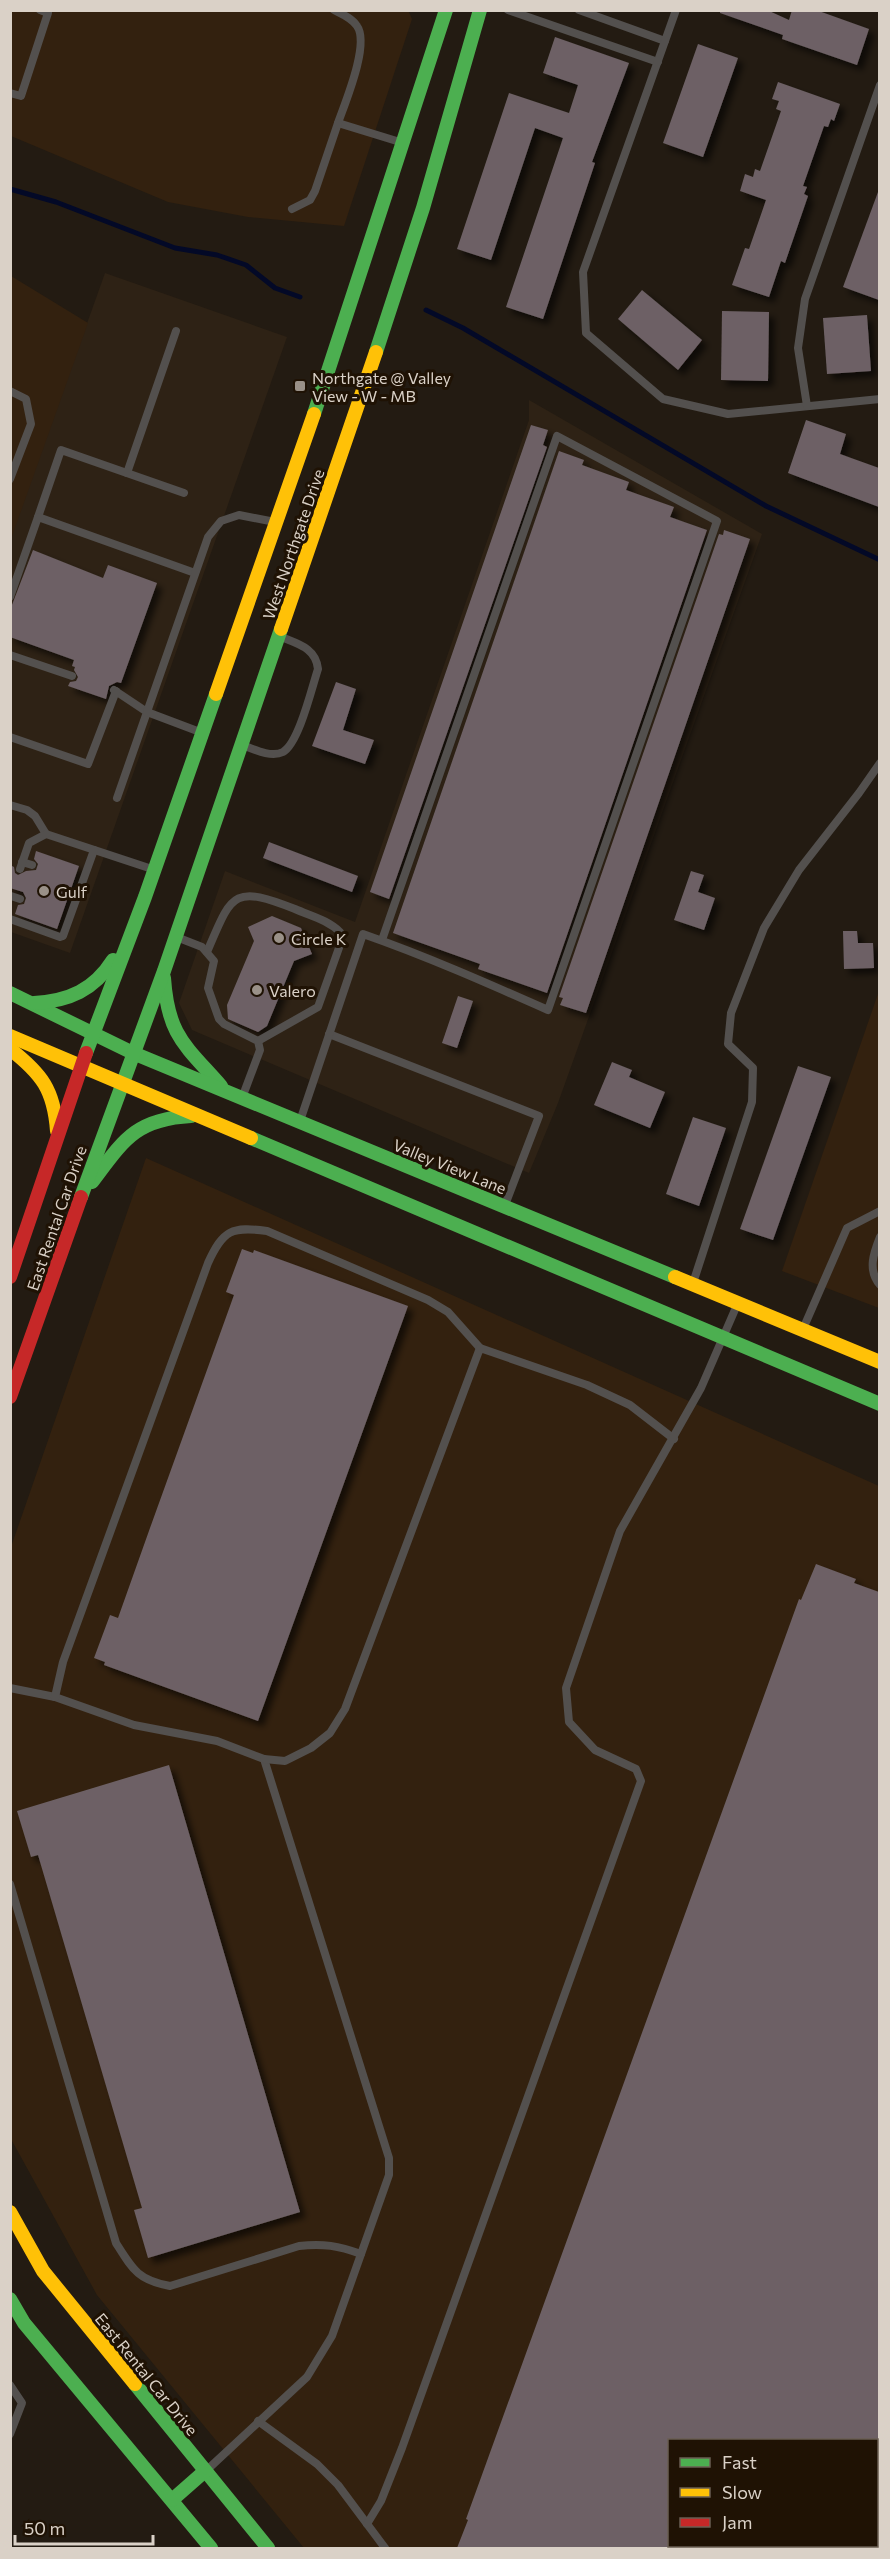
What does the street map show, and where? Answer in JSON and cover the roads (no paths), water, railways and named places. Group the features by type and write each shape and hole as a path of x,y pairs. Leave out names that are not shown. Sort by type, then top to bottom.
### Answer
{"main road":[{"name":"West Northgate Drive","path":"92,1035 155,870 281,524 446,10"},
{"name":"West Northgate Drive","path":"123,1085 279,636 309,534 423,208 480,10"},
{"path":"34,1003 57,1002 75,996 92,986 108,969 145,897"},
{"path":"164,971 165,1007 172,1028 186,1049 224,1090"},
{"name":"Valley View Lane","path":"10,993 133,1053 879,1362"},
{"name":"East Rental Car Drive","path":"10,1276 92,1035"},
{"path":"10,1036 879,1404"},
{"path":"10,1049 42,1077 51,1090 57,1138"},
{"name":"East Rental Car Drive","path":"10,1396 81,1195 123,1085"},
{"path":"81,1195 134,1130 159,1118 198,1116"},
{"name":"East Rental Car Drive","path":"10,2212 43,2271 268,2548"},
{"path":"10,2299 24,2323 211,2548"},
{"path":"172,2500 205,2471"}],"lane":[{"path":"10,93 21,96 48,13 40,10"},
{"path":"292,209 310,200 315,191 358,60 361,39 358,27 345,15 334,10"},
{"path":"508,10 658,62"},
{"path":"579,10 665,41"},
{"path":"676,10 583,272 586,333 663,399 728,414 879,399"},
{"path":"807,406 798,348 805,298 879,85"},
{"path":"339,123 404,143"},
{"path":"127,473 176,331"},
{"path":"10,391 26,399 32,424 10,478"},
{"path":"300,1122 363,934 415,952 548,1010 717,521 556,436 382,940"},
{"path":"10,597 61,450 184,493"},
{"path":"117,798 208,537 221,521 239,515 281,524"},
{"path":"38,517 195,573"},
{"path":"241,745 271,754 283,752 293,741 318,669 318,659 310,649 279,636"},
{"path":"10,655 72,676"},
{"path":"10,737 88,764 115,691 147,712 203,733"},
{"path":"693,1284 752,1102 753,1068 728,1044 731,1013 764,927 799,870 859,793 879,763"},
{"path":"10,805 27,810 35,816 46,834 155,870"},
{"path":"32,865 21,865 29,843 46,834"},
{"path":"10,919 60,937 65,933 94,850"},
{"path":"74,880 83,883"},
{"path":"11,894 20,899"},
{"path":"207,952 225,911 235,901 250,895 264,897 330,923 340,933 340,945 318,1007 258,1041"},
{"path":"62,913 72,916"},
{"path":"176,936 195,943 214,961 208,988 219,1019 224,1024 258,1041"},
{"path":"329,1034 539,1116 504,1206"},
{"path":"242,1098 260,1050 258,1041"},
{"path":"802,1331 847,1228 879,1211"},
{"path":"55,1697 63,1662 208,1263 214,1249 225,1235 241,1227 267,1231 428,1300 448,1312 480,1348 587,1385 630,1405 674,1439"},
{"path":"879,1237 872,1259 876,1281 879,1285"},
{"path":"367,2524 381,2501 402,2448 641,1781 636,1768 595,1750 569,1722 566,1688 620,1531 701,1388 738,1303"},
{"path":"10,1688 55,1697 134,1725 217,1741 264,1759 285,1761 311,1749 330,1733 345,1709 480,1348"},
{"path":"205,2471 307,2377 321,2358 332,2336 389,2175 389,2158 264,1759"},
{"path":"10,1884 116,2244 138,2274 150,2282 170,2286 299,2246 321,2243 361,2254"},
{"path":"10,2385 22,2403 10,2434"},
{"path":"258,2421 317,2463 338,2485 385,2548"}],"waterway":[{"path":"10,189 56,202 175,248 217,255 246,265 275,288 300,297"},
{"path":"426,310 463,328 766,506 880,560"}],"place":[{"name":"Northgate @ Valley View - W - MB","path":"300,386"},
{"name":"Gulf","path":"44,891"},
{"name":"Circle K","path":"279,938"},
{"name":"Valero","path":"257,990"}]}
